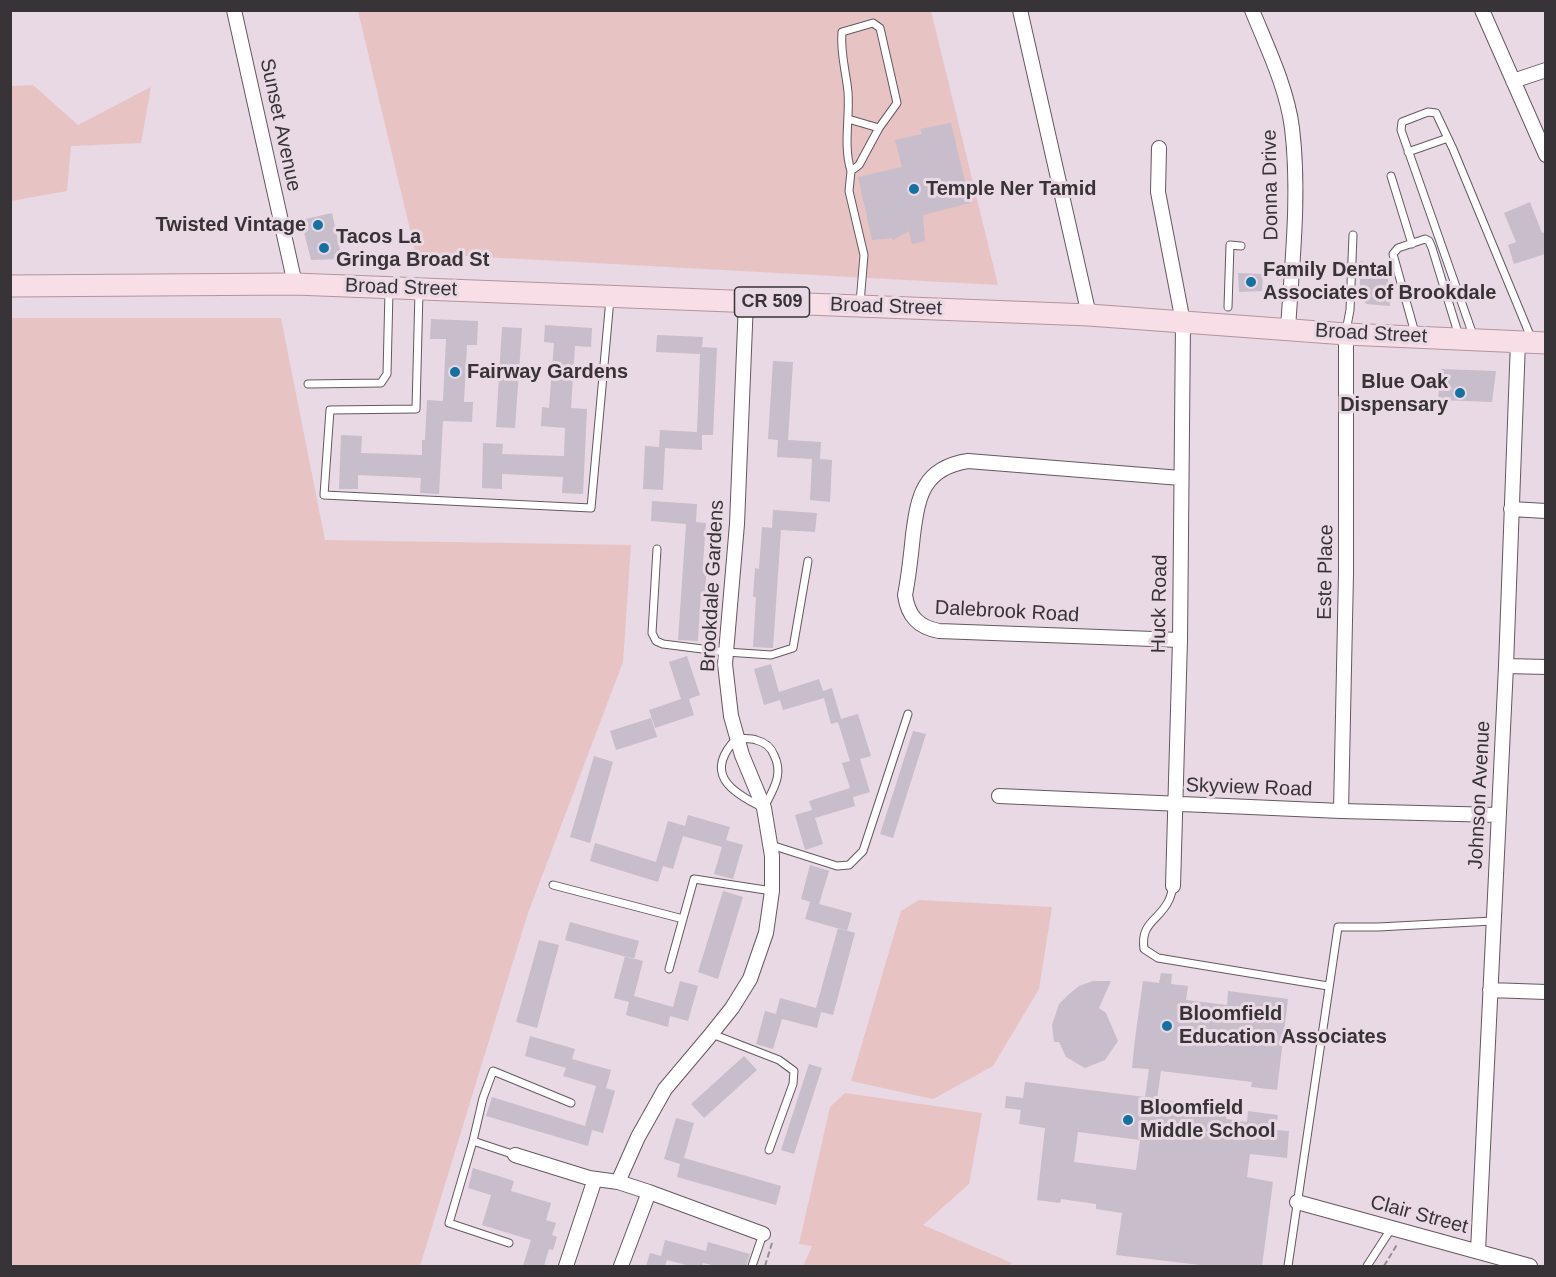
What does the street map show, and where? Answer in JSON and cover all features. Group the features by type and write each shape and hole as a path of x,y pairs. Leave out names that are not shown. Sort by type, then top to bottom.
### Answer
{"main road":[{"name":"Broad Street","path":"10,286 295,284 1089,315 1346,334 1532,342"}],"street":[{"name":"Sunset Avenue","path":"234,10 295,284"},
{"path":"1020,10 1089,315"},
{"name":"Donna Drive","path":"1252,10 1276,73 1292,127 1295,190 1288,329"},
{"path":"1482,10 1545,155"},
{"path":"1513,81 1545,70"},
{"name":"Huck Road","path":"1159,148 1158,192 1183,322 1180,640 1173,886"},
{"name":"Brookdale Gardens","path":"618,1182 638,1137 665,1089 732,1008 750,979 766,933 772,891 771,845 764,808 742,755 731,716 725,664 736,524 746,301"},
{"name":"Este Place","path":"1341,812 1346,573 1346,334"},
{"name":"Johnson Avenue","path":"1478,1251 1506,666 1511,509 1532,342"},
{"name":"Dalebrook Road","path":"1180,640 939,631 928,629 911,616 906,606 905,595 918,502 928,481 946,467 968,460 1181,478"},
{"path":"1511,509 1545,511"},
{"path":"1506,666 1545,667"},
{"name":"Skyview Road","path":"999,796 1341,812 1498,815"},
{"path":"1490,990 1545,992"},
{"path":"515,1155 595,1179 618,1182 763,1234"},
{"path":"566,1266 595,1179"},
{"path":"621,1266 649,1192"},
{"name":"Clair Street","path":"1297,1202 1530,1266"}],"lane":[{"path":"851,171 859,165 879,128 897,103 880,28 873,23 842,32 841,48 848,93 851,171 849,191 864,255 859,306"},
{"path":"1467,339 1401,130 1402,122 1428,112 1436,113 1448,138 1532,342"},
{"path":"848,119 879,128"},
{"path":"1408,152 1448,138"},
{"path":"1390,176 1413,244"},
{"path":"1346,334 1350,310 1353,235"},
{"path":"1416,337 1393,254 1398,248 1425,239 1429,241 1467,339"},
{"path":"1228,307 1230,245 1241,246"},
{"path":"308,384 381,383 387,374 389,288"},
{"path":"419,289 416,409 330,410 324,495 591,508 610,296"},
{"path":"657,549 652,633 656,641 663,644 726,652 771,655 793,648 808,561"},
{"path":"771,845 837,866 849,865 863,851 909,714"},
{"path":"737,738 765,743 772,750 779,766 776,783 764,808 736,794 728,787 723,775 721,762 728,748 737,738"},
{"path":"669,969 694,879 772,891"},
{"path":"553,885 683,919"},
{"path":"1173,886 1169,902 1150,922 1142,936 1144,949 1158,958 1328,986"},
{"path":"1288,1266 1338,927 1493,921"},
{"path":"711,1034 779,1060 794,1071 793,1084 770,1150"},
{"path":"509,1243 448,1223 473,1141 483,1098 493,1071 571,1103"},
{"path":"473,1141 515,1155"},
{"path":"1367,1266 1398,1231"},
{"path":"752,1266 763,1234"}],"path":[{"path":"1384,1266 1398,1231"}],"shaded area":[{"path":"358,11 931,11 998,285 416,255"},
{"path":"33,85 78,125 151,87 141,143 71,146 67,191 11,201 11,86"},
{"path":"11,318 281,318 325,540 631,545 623,662 528,913 420,1266 11,1266"},
{"path":"919,900 1052,907 1039,989 993,1066 933,1099 851,1081 901,911"},
{"path":"845,1093 982,1113 969,1184 923,1225 1012,1263 1010,1266 803,1266 812,1246 799,1244 830,1107"}],"building":[{"name":"Temple Ner Tamid","path":"951,123 970,203 923,215 925,241 912,244 909,231 893,240 892,238 872,240 858,177 902,167 895,140 922,134 920,129"},
{"path":"1530,202 1542,233 1545,232 1545,254 1514,264 1508,245 1516,242 1504,213"},
{"path":"332,213 342,259 311,260 301,220"},
{"path":"1360,261 1387,266 1390,306 1366,304 1360,294"},
{"name":"Family Dental Associates of Brookdale","path":"1238,273 1263,274 1262,291 1239,292"},
{"path":"431,319 478,321 477,345 467,345 464,402 473,402 472,422 443,421 439,494 420,493 421,478 358,475 358,489 339,489 341,435 362,436 361,453 422,455 427,400 443,401 446,339 430,339"},
{"path":"545,325 592,328 591,347 575,346 571,408 587,409 583,494 562,493 563,477 502,474 502,489 482,488 483,443 503,444 502,454 564,456 565,428 541,426 542,407 549,408 554,343 544,342"},
{"path":"502,327 522,328 515,428 496,427"},
{"path":"657,335 703,337 702,347 717,348 713,435 702,435 702,450 665,448 663,490 643,489 645,446 659,447 660,430 697,432 700,354 656,352"},
{"path":"773,361 793,362 788,440 821,442 820,459 832,460 830,502 810,500 812,459 777,457 778,440 768,439"},
{"path":"1441,369 1496,371 1492,402 1438,400"},
{"path":"652,501 697,504 696,522 706,523 703,564 707,565 705,592 701,592 698,641 678,640 686,524 651,521"},
{"path":"773,510 817,513 815,532 781,530 773,648 753,647 755,568 759,569 762,527 772,528"},
{"path":"687,656 700,695 689,699 694,715 655,728 649,710 681,699 669,662"},
{"path":"771,664 779,692 819,679 823,691 832,688 841,719 858,714 871,756 860,759 870,792 853,797 855,806 815,818 823,844 805,850 795,815 812,810 809,801 850,788 842,763 850,761 838,722 831,724 824,698 783,710 780,700 764,705 754,669"},
{"path":"651,718 657,737 616,750 610,731"},
{"path":"913,731 926,734 893,838 880,834"},
{"path":"594,756 613,762 590,843 570,837"},
{"path":"688,815 730,827 726,840 743,845 733,879 714,874 722,847 683,836 673,869 663,866 658,882 590,861 595,843 656,862 668,821 685,826"},
{"path":"810,865 829,871 819,904 852,913 847,931 805,919 810,902 801,899"},
{"path":"723,891 743,897 718,979 698,972"},
{"path":"570,922 639,941 634,959 565,940"},
{"path":"838,928 855,933 833,1015 821,1012 817,1028 782,1019 773,1049 756,1044 765,1011 776,1014 780,998 816,1008"},
{"path":"539,940 559,945 537,1028 516,1022"},
{"path":"625,956 643,961 634,996 673,1007 680,981 698,986 688,1021 670,1016 668,1027 626,1015 629,1002 614,998"},
{"name":"Bloomfield Middle School","path":"1161,973 1172,974 1171,984 1188,986 1186,1000 1227,1005 1228,991 1288,999 1277,1090 1251,1087 1252,1082 1161,1071 1157,1099 1228,1108 1226,1119 1247,1122 1248,1111 1278,1115 1276,1130 1289,1131 1287,1158 1250,1154 1247,1177 1273,1182 1262,1266 1209,1266 1116,1255 1122,1213 1096,1209 1096,1204 1061,1199 1060,1203 1037,1200 1045,1128 1019,1124 1021,1110 1005,1108 1006,1096 1023,1098 1025,1082 1145,1097 1149,1069 1132,1068 1135,1039 1143,981 1159,983","holes":["1078,1132 1140,1140 1136,1170 1074,1162"]},
{"path":"1093,981 1111,981 1099,1008 1106,1013 1118,1041 1105,1060 1085,1068 1066,1057 1059,1042 1054,1042 1052,1025 1059,1004 1079,986"},
{"path":"530,1036 575,1049 572,1059 611,1070 606,1088 615,1091 603,1133 592,1130 588,1146 486,1116 492,1097 585,1126 596,1086 563,1076 566,1068 525,1056"},
{"path":"744,1056 757,1070 704,1118 691,1104"},
{"path":"809,1064 822,1068 794,1154 781,1150"},
{"path":"676,1118 694,1123 684,1158 781,1186 776,1205 677,1177 680,1164 664,1159"},
{"path":"473,1168 514,1181 511,1191 551,1203 546,1220 556,1223 552,1235 557,1237 553,1250 549,1249 544,1266 523,1266 531,1240 482,1225 491,1195 468,1188"},
{"path":"665,1240 706,1251 708,1242 750,1254 746,1266 716,1266 703,1263 702,1266 690,1266 667,1260 665,1266 646,1266 650,1253 661,1256"}],"place":[{"name":"Temple Ner Tamid","path":"914,189"},
{"name":"Twisted Vintage","path":"318,225"},
{"name":"Tacos La Gringa Broad St","path":"324,248"},
{"name":"Family Dental Associates of Brookdale","path":"1251,282"},
{"name":"Fairway Gardens","path":"455,372"},
{"name":"Blue Oak Dispensary","path":"1460,393"},
{"name":"Bloomfield Education Associates","path":"1167,1026"},
{"name":"Bloomfield Middle School","path":"1128,1120"}]}
